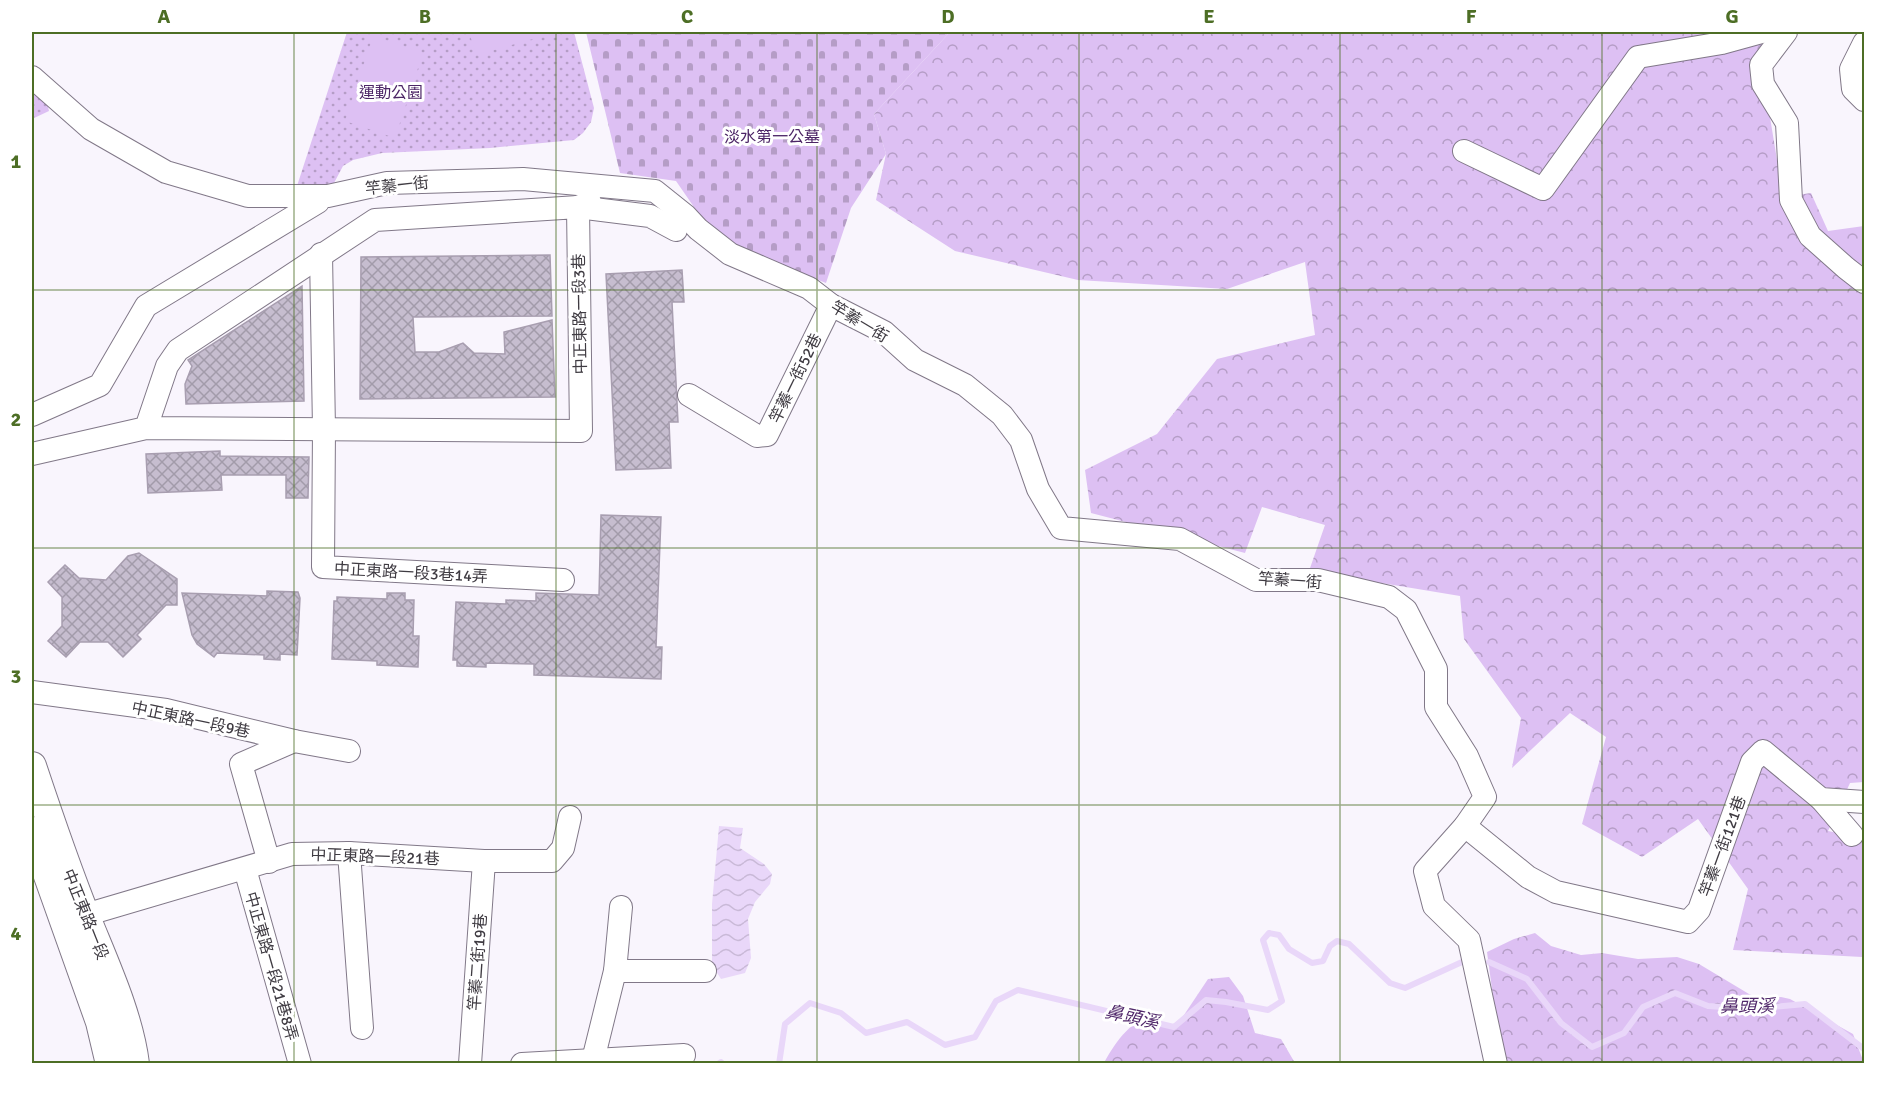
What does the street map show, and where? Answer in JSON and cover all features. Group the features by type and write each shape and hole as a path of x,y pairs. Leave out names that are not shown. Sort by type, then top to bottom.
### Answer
{"main road":[{"name":"中正東路一段","path":"32,766 85,915 108,968 133,1049 135,1064"},
{"name":"中正東路一段","path":"32,831 100,1022 110,1064"}],"street":[{"path":"1464,151 1543,189 1638,57 1722,43 1762,32"},
{"path":"1786,32 1761,65 1763,84 1787,123 1791,200 1810,237 1864,282"},
{"path":"1864,43 1851,69 1853,89 1864,100"},
{"name":"竿蓁一街","path":"32,77 91,129 166,172 248,196 328,196 387,183 523,179 655,190 681,223 698,229 729,254 809,288 831,305 884,332 915,360 965,385 1002,415 1021,440 1038,489 1061,528 1180,540 1256,580 1318,580 1389,597 1406,610 1436,669 1436,707 1467,756 1485,797 1465,826"},
{"path":"32,415 100,385 146,306 318,202"},
{"path":"146,428 167,366 178,350 375,220 578,207 650,216 681,223"},
{"name":"中正東路一段3巷","path":"32,454 146,428 581,431 578,207"},
{"path":"321,254 324,429"},
{"name":"竿蓁一街52巷","path":"690,395 757,436 767,435 831,305"},
{"name":"中正東路一段3巷14弄","path":"324,429 323,567 563,580"},
{"name":"中正東路一段9巷","path":"32,692 166,710 294,741 349,751"},
{"path":"269,861 241,764 294,741"},
{"name":"竿蓁一街121巷","path":"1465,826 1528,877 1556,892 1688,922 1699,910 1752,762 1763,751 1821,799"},
{"path":"1821,799 1864,802"},
{"path":"1821,799 1852,835"},
{"name":"中正東路一段21巷","path":"85,915 292,854 349,853 484,861 552,861 563,848 570,816"},
{"path":"1465,826 1425,871 1434,906 1468,940 1496,1064"},
{"path":"349,853 362,1028"},
{"name":"竿蓁二街19巷","path":"470,1064 484,861"},
{"name":"中正東路一段21巷8弄","path":"245,868 300,1064"},
{"path":"593,1060 615,971 621,907"},
{"path":"615,971 705,971"},
{"path":"522,1064 684,1055"}],"green space":[{"name":"運動公園","path":"347,32 574,32 594,108 591,122 574,140 490,148 382,153 353,160 343,166 334,183 296,189"},
{"path":"469,32 558,32 476,55"},
{"name":"淡水第一公墓","path":"586,32 950,32 874,114 886,154 851,208 826,283 750,254 705,223 676,181 620,173"},
{"path":"950,32 1790,32 1762,68 1783,197 1811,193 1828,231 1864,226 1864,782 1850,783 1828,831 1864,838 1864,946 1862,957 1733,950 1748,889 1698,819 1642,857 1582,824 1606,737 1570,713 1512,768 1521,718 1464,639 1460,596 1309,571 1325,525 1262,507 1245,553 1091,513 1085,470 1157,434 1217,359 1315,335 1305,262 1227,289 1078,280 955,251 876,200 886,154 874,114"},
{"path":"373,36 423,53 395,138 345,121"},
{"path":"32,82 45,95 49,111 32,119"},
{"path":"1535,933 1551,946 1581,955 1602,953 1638,959 1677,957 1699,964 1749,994 1760,998 1790,999 1853,1034 1864,1063 1502,1063 1487,952 1514,939"},
{"path":"1229,977 1243,996 1255,1033 1281,1039 1295,1063 1104,1063 1119,1040 1133,1025 1149,1019 1160,1021 1174,1030 1208,979"}],"water":[{"path":"719,826 743,828 740,848 764,864 772,874 770,884 755,902 748,919 751,958 745,973 721,979 712,965 712,904"}],"building":[{"path":"550,255 552,316 413,317 415,352 439,352 463,343 474,353 505,354 504,332 552,320 555,397 360,399 361,257"},
{"path":"682,270 684,302 672,302 678,422 669,422 671,468 616,470 606,274"},
{"path":"302,286 304,401 186,404 185,384 192,366 188,360"},
{"path":"220,451 220,456 309,457 308,498 286,498 286,475 221,475 222,490 148,493 146,454"},
{"path":"601,515 661,517 656,647 662,647 661,679 534,675 534,664 486,663 486,667 457,666 457,660 453,660 456,602 506,604 506,600 536,601 536,593 599,595"},
{"path":"139,553 177,579 177,605 166,605 137,635 141,639 123,657 108,642 80,642 66,657 48,641 62,626 62,597 48,582 65,565 79,578 106,580 128,556"},
{"path":"267,591 298,592 300,598 297,655 280,654 280,660 264,659 264,655 217,653 214,657 197,644 192,635 182,593 267,596"},
{"path":"387,593 405,593 405,600 414,600 413,636 419,636 418,667 377,665 377,661 332,659 334,601 337,601 337,597 387,599"}],"waterway":[{"name":"鼻頭溪","path":"779,1064 785,1024 810,1003 841,1013 866,1033 907,1022 945,1045 975,1037 996,1001 1018,990 1174,1027 1206,1000 1268,1010 1282,1001 1263,940 1269,933 1279,935 1289,949 1312,963 1323,961 1330,946 1337,941 1349,944 1390,983 1405,988 1462,962"},
{"name":"鼻頭溪","path":"1489,962 1527,979 1561,1023 1592,1047 1624,1033 1643,1007 1675,993 1708,1006 1751,1009 1805,1004 1864,1049"},
{"name":"鼻頭溪","path":"718,1064 721,1062 723,1064"}]}
